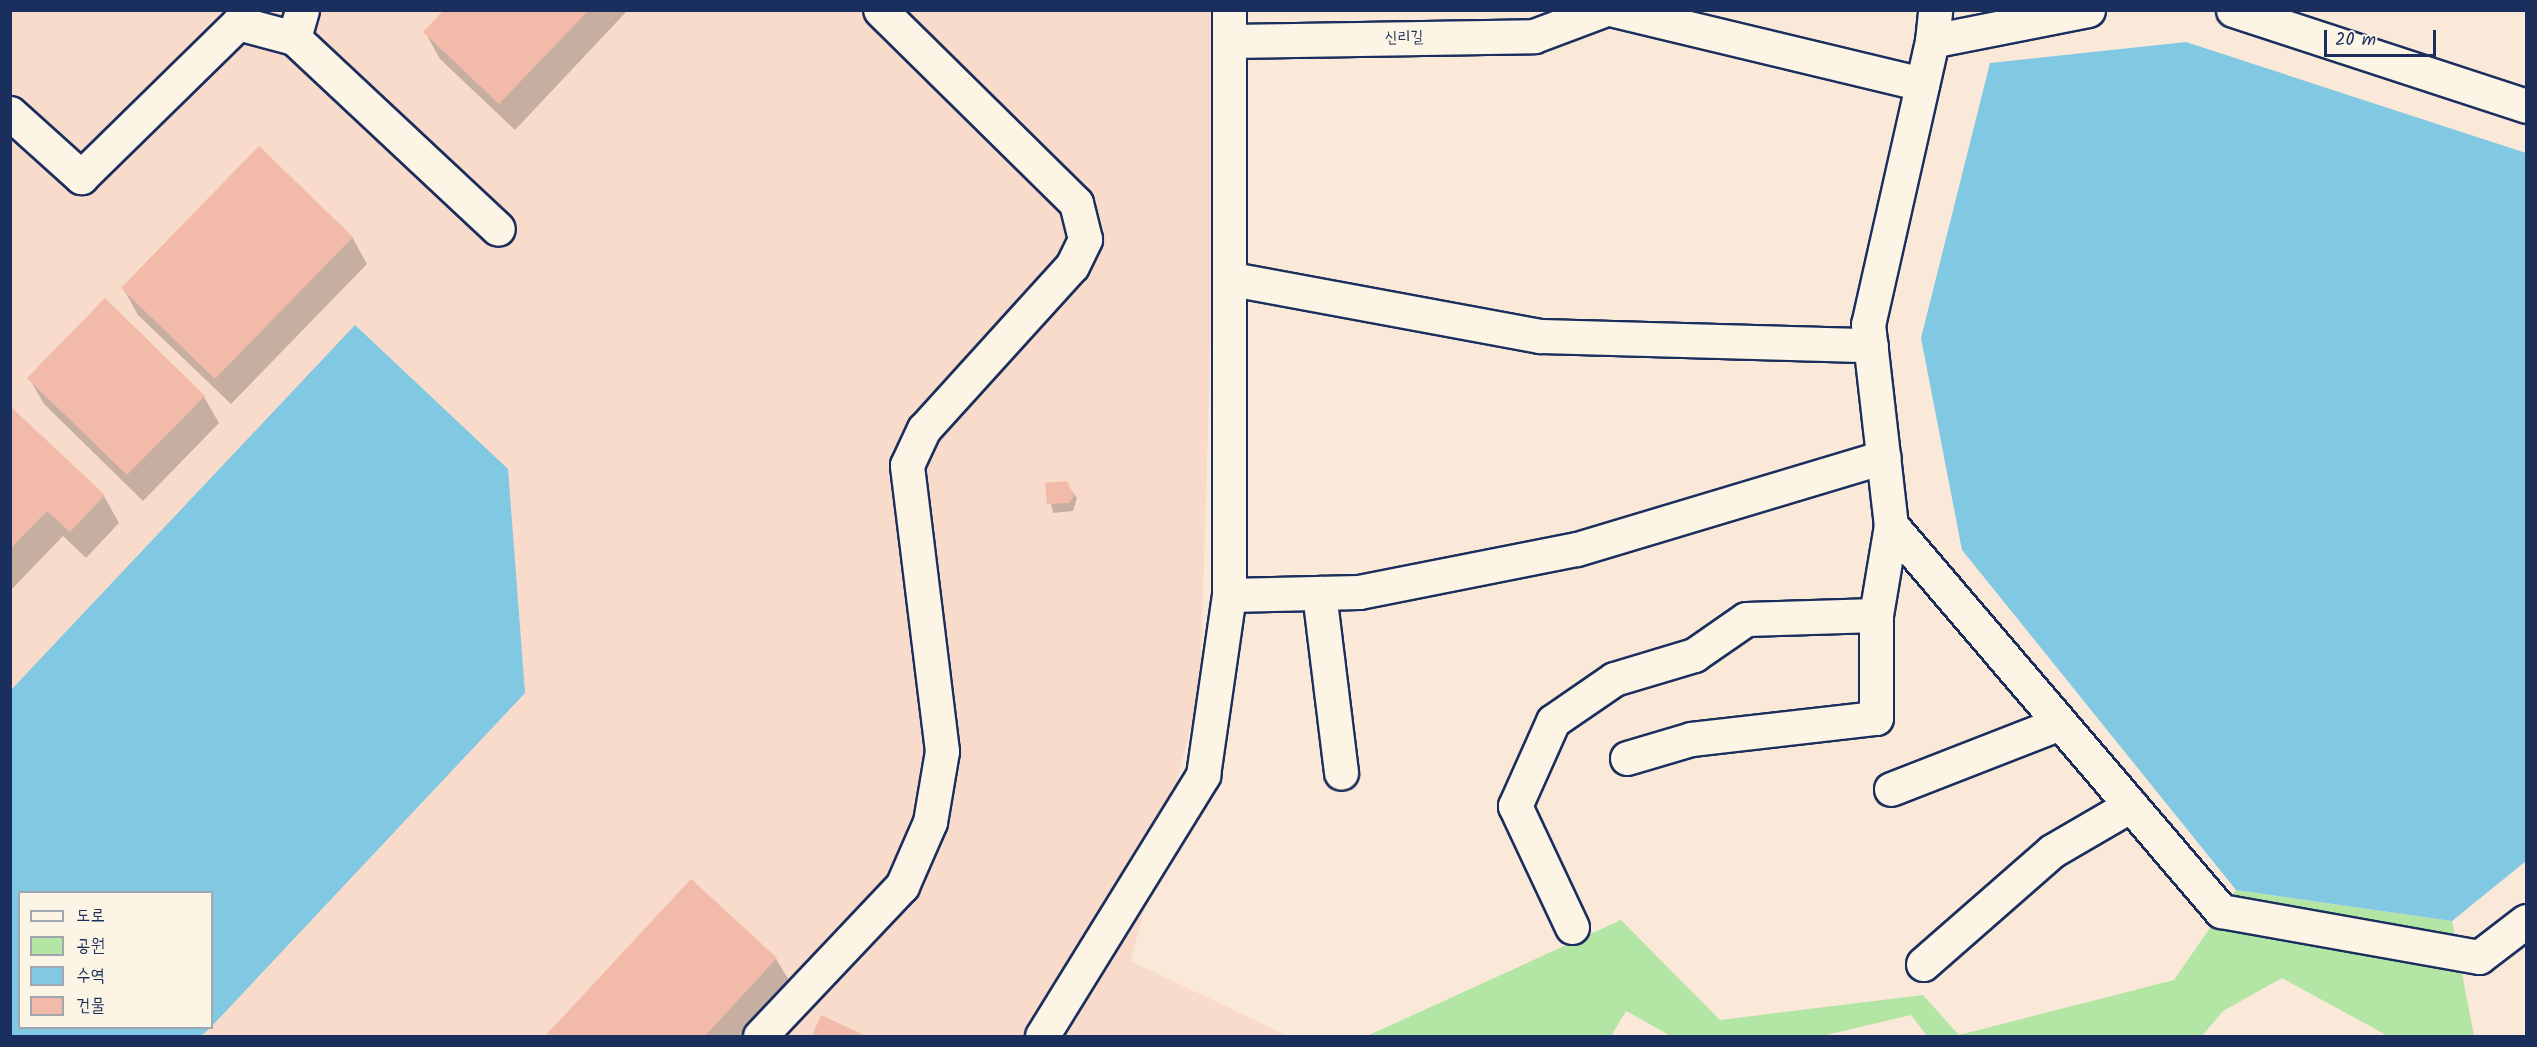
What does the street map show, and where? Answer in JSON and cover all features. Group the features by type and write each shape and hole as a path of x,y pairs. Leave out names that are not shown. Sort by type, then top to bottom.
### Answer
{"street":[{"path":"764,1033 902,886 930,822 942,751 907,465 924,429 1072,266 1085,239 1076,203 880,10"},
{"name":"신리길","path":"1230,26 1534,36 1603,10"},
{"path":"1614,10 1922,84"},
{"path":"1627,758 1691,739 1876,717 1876,615 1891,525 1868,324 1934,26 2088,10"},
{"path":"2233,10 2526,106"},
{"path":"10,113 81,177 238,23 298,24 498,229"},
{"path":"1042,1036 1203,775 1229,595 1232,279 1230,26"},
{"path":"1232,279 1540,336 1871,345"},
{"path":"1229,595 1359,592 1577,549 1884,457"},
{"path":"1891,525 2221,910 2479,957 2526,921"},
{"path":"1319,593 1341,773"},
{"path":"1572,927 1515,806 1553,721 1614,679 1694,655 1746,619 1876,615"},
{"path":"1891,789 2060,723"},
{"path":"1923,964 2052,851 2131,805"}],"shaded area":[{"path":"10,11 1221,11 1200,691 1131,961 1288,1036 11,1036"}],"green space":[{"path":"2236,890 2452,921 2474,1036 2388,1036 2282,978 2223,1011 2202,1036 1927,1036 1911,1015 1822,1036 1671,1036 1626,1011 1611,1036 1367,1036 1621,920 1720,1020 1923,995 1959,1035 2174,980"}],"water":[{"path":"2186,42 2526,153 2526,861 2452,921 2236,890 1962,550 1921,338 1990,63"},
{"path":"355,325 508,469 525,693 213,1025 213,891 18,891 18,1029 209,1029 201,1036 11,1036 11,690"}],"building":[{"path":"444,10 589,10 499,104 423,32"},
{"path":"259,146 353,237 215,379 121,288"},
{"path":"105,298 205,396 127,475 27,378"},
{"path":"10,406 105,495 70,532 47,511 10,549"},
{"path":"1067,481 1074,496 1069,503 1047,504 1045,483"},
{"path":"691,879 777,958 705,1036 545,1036"},
{"path":"821,1015 866,1036 812,1036"}]}
